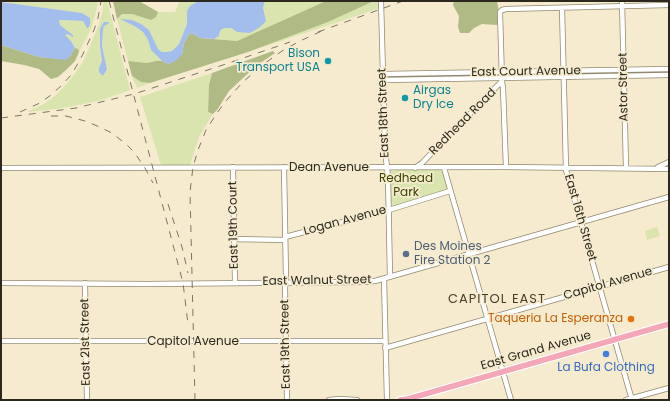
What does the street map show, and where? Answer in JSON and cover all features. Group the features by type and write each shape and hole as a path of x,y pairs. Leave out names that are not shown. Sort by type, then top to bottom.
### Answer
{"main road":[{"name":"East Grand Avenue","path":"400,400 408,400 669,324"}],"street":[{"name":"East 18th Street","path":"381,1 385,149 388,177 390,277"},
{"path":"506,168 500,12 502,10 653,3 669,5"},
{"name":"Astor Street","path":"622,4 626,168"},
{"name":"East 16th Street","path":"562,8 566,173 632,399"},
{"name":"East Court Avenue","path":"624,73 669,69"},
{"name":"East Court Avenue","path":"383,77 438,76 502,78 564,74 624,73 669,75"},
{"name":"Redhead Road","path":"415,168 422,163 502,78"},
{"name":"Dean Avenue","path":"656,168 669,162"},
{"name":"East 19th Court","path":"232,167 235,282"},
{"name":"Dean Avenue","path":"1,168 284,167 669,169"},
{"name":"East 19th Street","path":"284,167 287,400"},
{"path":"444,168 511,400"},
{"name":"Logan Avenue","path":"234,239 285,239 389,210 450,191"},
{"name":"East Walnut Street","path":"1,283 147,284 364,282 384,279 669,197"},
{"name":"Capitol Avenue","path":"385,348 669,267"},
{"path":"384,279 387,400"},
{"name":"East 21st Street","path":"85,283 87,400"},
{"name":"Capitol Avenue","path":"1,341 385,342"},
{"path":"626,400 669,388"},
{"path":"329,400 357,400"}],"green space":[{"path":"12,1 98,1 91,29 79,52 65,35 68,34 67,30 60,25 58,20 83,21 85,25 87,16 82,13 6,3"},
{"path":"103,1 107,1 130,90 102,100 84,104 27,112 44,104 56,95 70,80 83,62 99,24 103,9","holes":["108,22 104,26 102,46 107,69 103,76 99,71 102,61 100,29"]},
{"path":"113,1 139,1 158,12 156,17 151,20 132,14 122,14 117,19"},
{"path":"180,1 198,1 190,6 187,11 187,24 179,44 172,51 162,52 158,49 149,30 122,20 143,32 148,40 151,50 162,61 147,63 128,61 117,19 122,14 132,14 151,20 156,17 158,12 175,12"},
{"path":"265,1 326,1 237,41 214,39 219,36 222,29 231,28 237,32 263,8"},
{"path":"326,1 374,1 328,22 248,52 150,83 141,82 132,76 128,61 147,63 162,61 169,64 182,54 184,43 189,34 192,33 200,38 237,41"},
{"path":"374,1 379,1 380,8 248,52 328,22"},
{"path":"454,1 497,1 499,23 497,25 482,24 474,28 469,33 460,33 458,27 459,16 453,5"},
{"path":"1,45 39,57 66,59 75,48 78,49 79,52 75,61 66,70 58,77 51,79 39,69 1,61"},
{"path":"273,51 275,53 256,66 229,91 213,114 208,112 209,85 212,73"},
{"path":"618,72 618,74 569,75 569,73"},
{"path":"212,73 209,85 208,112 213,114 199,137 190,165 161,165 140,97"},
{"path":"558,73 558,75 515,76 514,74"},
{"path":"496,74 497,76 441,76 442,75"},
{"path":"435,75 435,77 392,78 393,76"},
{"path":"132,76 141,82 150,83 137,88"},
{"name":"Redhead Park","path":"441,170 444,174 447,190 394,206 391,203 390,174 391,171"},
{"path":"657,227 660,236 647,240 645,231"}],"water":[{"path":"198,1 265,1 263,8 266,21 250,33 237,32 231,28 226,28 222,29 219,36 214,39 200,38 192,33 189,34 184,43 182,54 177,60 169,64 162,61 151,50 148,40 143,32 120,19 132,20 141,24 149,30 158,49 162,52 172,51 179,44 187,24 187,11 190,6"},
{"path":"1,2 82,13 90,18 90,24 87,28 83,21 59,20 60,25 73,35 73,37 68,34 65,35 75,48 66,60 39,57 1,45"},
{"path":"104,22 109,23 104,26 103,30 102,46 107,69 103,76 99,72 99,68 102,61 100,29"}],"railway":[{"path":"20,112 40,103 51,95 72,74 94,30 101,1"},
{"path":"109,1 183,283 188,324"},
{"path":"318,32 403,1"},
{"path":"195,400 190,192 193,167 198,150 206,130 217,113 242,83 261,66 282,51 324,30"},
{"path":"1,118 76,108 134,94 290,42"},
{"path":"51,116 66,116 85,121 112,133 134,152 153,183"},
{"path":"168,204 182,247 188,273"}],"place":[{"name":"Bison Transport USA","path":"328,61"},
{"name":"Airgas Dry Ice","path":"405,98"},
{"name":"Des Moines Fire Station 2","path":"406,254"},
{"name":"Taqueria La Esperanza","path":"631,319"},
{"name":"La Bufa Clothing","path":"606,354"}],"district":[{"name":"CAPITOL EAST","path":"497,300"}]}
